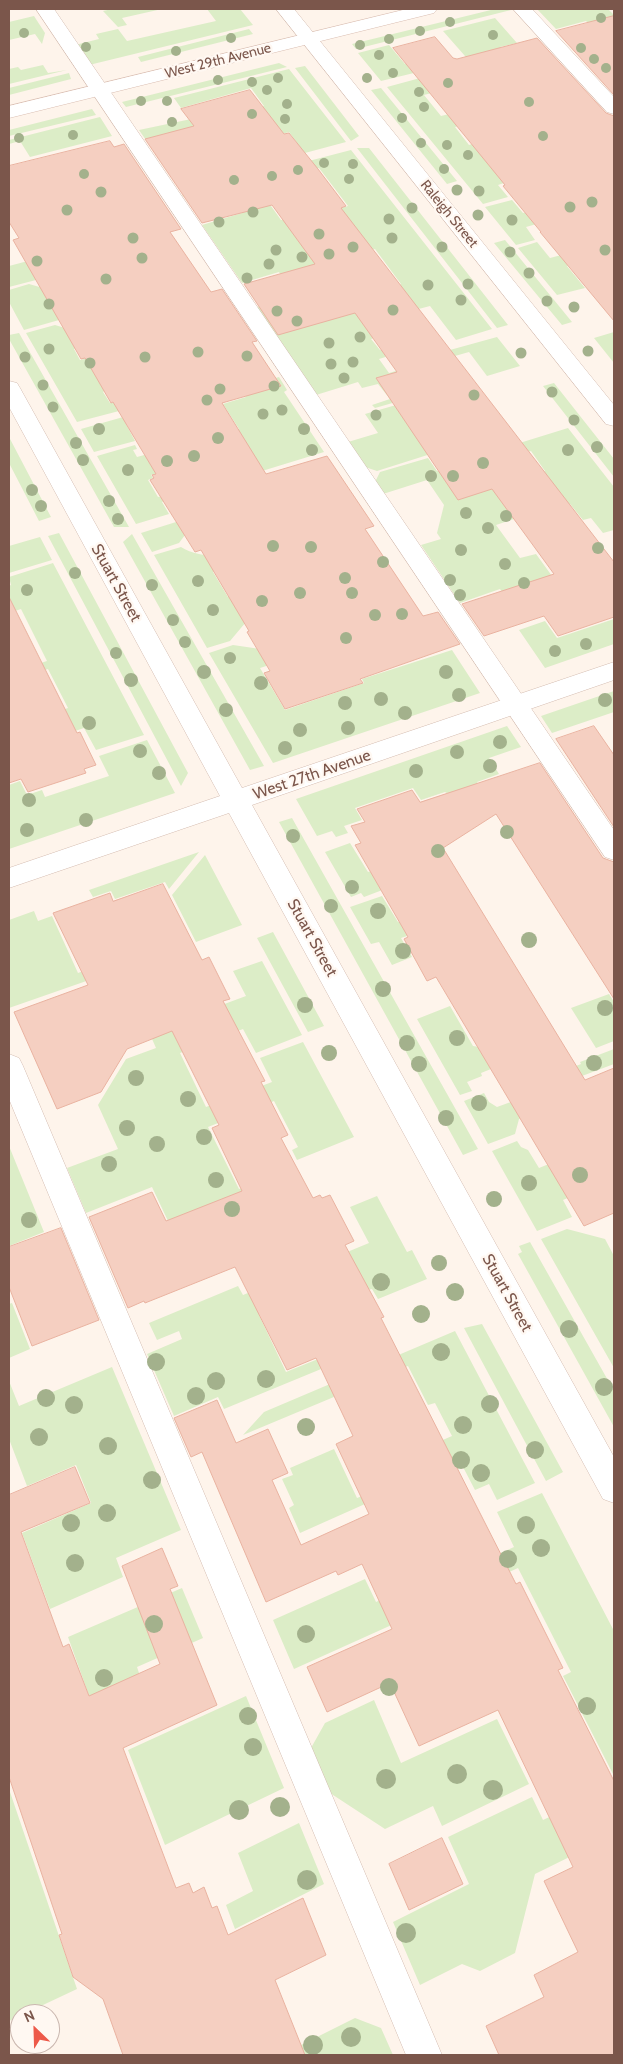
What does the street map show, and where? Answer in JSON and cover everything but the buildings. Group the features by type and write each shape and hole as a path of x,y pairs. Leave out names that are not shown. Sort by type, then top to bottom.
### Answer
{"street":[{"path":"45,9 614,850"},
{"name":"Raleigh Street","path":"285,9 614,419"},
{"name":"West 29th Avenue","path":"9,112 428,9"},
{"path":"522,9 614,108"},
{"name":"Stuart Street","path":"9,388 614,1488"},
{"name":"West 27th Avenue","path":"9,878 614,671"},
{"path":"9,1066 424,2055"}],"green space":[{"path":"112,9 162,9 122,18 127,25 118,27 103,11"},
{"path":"207,9 240,9 253,25 89,65 75,45 99,39 96,34 118,29 127,41 216,21"},
{"path":"495,9 511,10 356,49 352,44"},
{"path":"537,9 608,9 614,15 614,34 602,37 586,21 556,29"},
{"path":"34,16 45,33 42,44 35,34 9,40 9,22"},
{"path":"495,18 517,43 500,47 517,67 477,81 424,95 441,116 473,108 463,125 455,127 469,145 478,142 510,181 498,185 508,197 483,204 387,87 472,64 443,31"},
{"path":"249,29 253,34 141,62 138,57"},
{"path":"389,45 405,64 410,63 418,72 381,81 358,53"},
{"path":"279,63 287,67 126,107 122,102"},
{"path":"43,65 48,73 67,70 9,84 9,69 18,67 21,70"},
{"path":"305,66 359,136 351,141 295,68"},
{"path":"289,69 346,142 245,169 297,143 289,132 282,134 229,115 264,106 251,88 181,108 174,98"},
{"path":"69,73 71,79 9,95 9,88"},
{"path":"381,88 457,181 447,184 371,90"},
{"path":"92,109 96,115 9,136 9,130"},
{"path":"100,117 112,136 30,157 20,141 9,144 9,140"},
{"path":"196,118 203,127 168,172 139,130"},
{"path":"357,148 369,148 508,325 497,328"},
{"path":"351,150 492,329 456,340 430,306 411,311 393,287 401,284 375,249 320,264 289,222 348,206 319,168 257,184 251,176"},
{"path":"217,185 256,185 281,220 286,219 319,265 283,279 279,272 242,283 202,225 242,213 223,187 184,197 182,195"},
{"path":"583,197 593,208 526,227 535,240 516,245 485,207 512,200 523,213"},
{"path":"505,240 572,322 562,325 494,243"},
{"path":"614,241 614,252 567,266 585,288 557,295 518,248 537,242 550,258"},
{"path":"73,249 34,276 36,280 9,287 9,266"},
{"path":"29,284 57,292 59,320 24,330 9,302 9,290"},
{"path":"297,296 360,302 384,335 371,339 380,350 388,348 392,355 379,359 389,373 406,368 424,394 375,408 372,405 390,399 378,384 362,388 358,382 316,395 257,307"},
{"path":"55,325 65,328 80,347 74,349 80,360 97,356 106,390 103,392 110,403 114,402 119,411 77,422 26,333"},
{"path":"614,332 614,363 594,338"},
{"path":"19,333 129,527 114,527 9,339 9,335"},
{"path":"497,337 520,366 487,376 469,352 409,369 410,361"},
{"path":"279,377 287,390 284,392 324,452 249,475 200,441 239,429 223,404 246,397 240,388"},
{"path":"554,383 614,459 614,477 543,386"},
{"path":"204,394 196,404 126,424 135,441 94,452 81,429"},
{"path":"427,396 459,445 377,471 365,467 348,442 378,433 365,414"},
{"path":"568,428 614,487 614,530 603,533 591,518 583,520 570,504 553,509 539,473 545,471 531,451 505,459 497,450"},
{"path":"9,437 51,517 39,521 9,463"},
{"path":"135,445 137,449 133,450 137,457 166,449 209,458 151,475 153,478 148,480 158,497 163,496 165,501 162,502 169,514 136,524 97,456"},
{"path":"496,453 523,516 496,525 520,558 536,554 552,576 523,622 500,589 460,603 421,545 441,539 437,533 444,505 427,480 383,494 375,482 380,472 428,458 437,471"},
{"path":"243,501 194,523 179,543 152,552 141,533"},
{"path":"59,533 188,773 181,786 48,536"},
{"path":"132,534 264,766 250,770 123,542"},
{"path":"40,537 52,560 9,573 9,546"},
{"path":"181,547 202,555 215,556 278,551 213,572 228,597 237,594 251,616 230,641 207,648 154,555"},
{"path":"53,563 144,735 96,750 84,728 42,742 48,715 68,708 48,669 9,682 9,673 47,661 21,609 9,613 9,586 11,585 9,577"},
{"path":"614,619 614,644 545,668 519,630 545,621 557,638"},
{"path":"233,645 301,655 260,668 285,710 364,683 362,679 452,650 480,693 273,763 209,653"},
{"path":"614,691 614,712 552,733 541,716"},
{"path":"507,726 521,747 489,758 499,774 477,782 498,814 487,817 445,792 421,800 413,788 355,808 362,820 344,826 348,833 336,837 332,831 317,836 296,799"},
{"path":"147,740 175,793 9,849 9,785 20,781 27,795 42,790 45,797 109,776 99,756"},
{"path":"292,818 478,1149 463,1155 279,822"},
{"path":"350,843 368,872 384,867 385,889 364,897 361,893 351,897 325,852"},
{"path":"199,852 169,889 165,882 115,899 111,891 93,897 89,890"},
{"path":"205,855 242,925 196,942 172,895"},
{"path":"382,896 398,922 425,913 413,934 401,938 412,957 392,965 379,942 371,944 350,907"},
{"path":"34,911 38,921 52,916 78,973 91,968 95,978 9,1008 9,920"},
{"path":"273,932 324,1026 308,1032 257,938"},
{"path":"262,961 302,1035 256,1053 243,1029 180,1053 206,1107 272,1082 260,1058 303,1042 354,1137 297,1160 292,1150 298,1147 274,1101 208,1127 239,1189 243,1188 252,1207 176,1238 152,1187 86,1213 67,1168 118,1149 98,1105 126,1059 156,1048 149,1032 246,996 233,971"},
{"path":"609,994 614,1002 614,1041 596,1048 571,1008"},
{"path":"450,1006 473,1046 479,1047 491,1069 481,1073 482,1076 467,1082 472,1091 460,1095 417,1019"},
{"path":"614,1049 614,1064 582,1076 576,1066 581,1064 580,1062"},
{"path":"484,1093 489,1102 497,1107 519,1099 528,1116 519,1119 515,1134 488,1144 464,1101"},
{"path":"614,1126 614,1170 573,1187 577,1194 563,1200 572,1217 537,1231 492,1151 517,1141 521,1147 528,1150 539,1168 588,1148 598,1132"},
{"path":"9,1146 44,1232 9,1246"},
{"path":"377,1196 407,1252 412,1250 427,1279 378,1299 372,1289 259,1315 286,1372 355,1344 360,1353 224,1409 218,1397 174,1416 147,1354 182,1339 179,1331 157,1340 149,1323 238,1286 243,1295 369,1243 350,1207"},
{"path":"567,1229 605,1239 614,1256 614,1368 541,1239"},
{"path":"530,1242 614,1391 614,1427 518,1254 522,1252 519,1246"},
{"path":"12,1303 30,1349 9,1358 9,1304"},
{"path":"482,1324 563,1472 546,1481 464,1328"},
{"path":"455,1331 535,1483 497,1500 489,1484 475,1490 463,1467 452,1472 438,1442 452,1436 435,1403 428,1405 408,1366 243,1435 264,1412"},
{"path":"112,1367 181,1530 116,1558 123,1577 50,1609 22,1533 91,1503 76,1465 27,1486 9,1439 9,1381 19,1406"},
{"path":"334,1449 357,1498 370,1493 374,1500 300,1533 289,1508 294,1505 282,1479 293,1475 290,1468"},
{"path":"542,1493 614,1631 614,1776 563,1676 571,1672 518,1568 294,1669 273,1620 365,1579 376,1602 398,1592 401,1598 514,1547 497,1512"},
{"path":"182,1588 203,1638 137,1667 142,1682 92,1704 68,1637"},
{"path":"246,1696 284,1788 165,1845 128,1750"},
{"path":"374,1700 401,1763 497,1719 529,1784 442,1826 433,1806 385,1829 330,1793 311,1748 325,1723"},
{"path":"614,1786 614,1835 535,1874 515,1953 480,1971 462,1964 420,1985 393,1922 469,1884 448,1837 532,1797 543,1820"},
{"path":"9,1789 77,1989 45,2004 10,2004 9,2021"},
{"path":"299,1823 324,1884 235,1929 226,1905 253,1891 238,1853"},
{"path":"355,2018 381,2028 393,2055 281,2055"}]}
